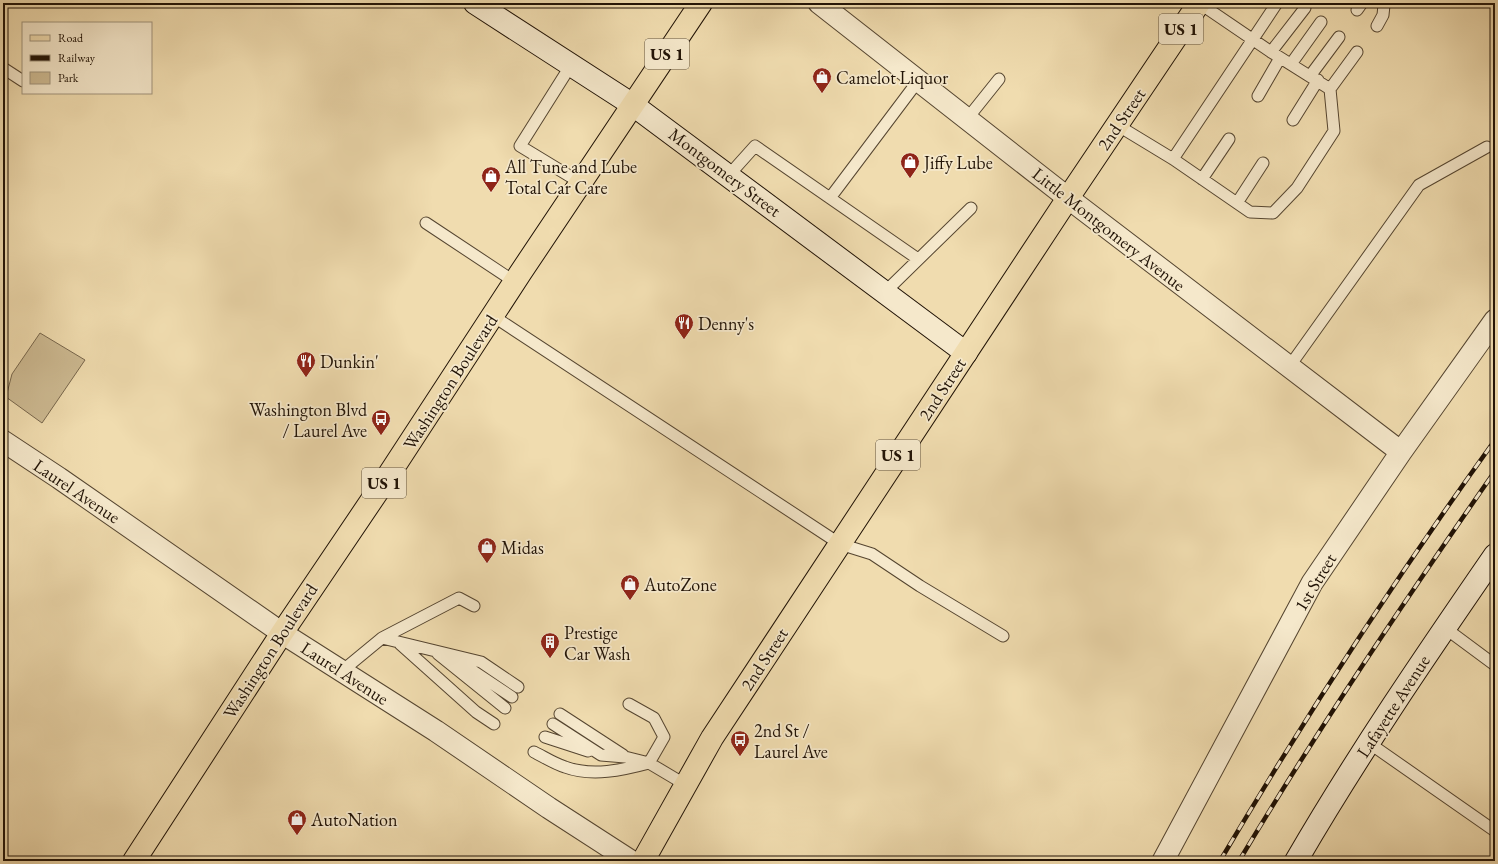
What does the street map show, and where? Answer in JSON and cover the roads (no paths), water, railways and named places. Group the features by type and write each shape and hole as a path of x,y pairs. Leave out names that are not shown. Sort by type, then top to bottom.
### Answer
{"main road":[{"name":"Washington Boulevard","path":"134,861 282,632 386,479 701,3"},
{"name":"2nd Street","path":"643,861 712,738 1068,198 1199,3"}],"street":[{"name":"Montgomery Street","path":"475,3 633,104 966,353"},
{"name":"Little Montgomery Avenue","path":"819,3 1068,198 1401,452"},
{"name":"1st Street","path":"1162,861 1312,583 1401,452 1495,320"},
{"name":"Laurel Avenue","path":"3,441 89,498 282,632 436,731 549,808 631,861"},
{"name":"Lafayette Avenue","path":"1296,861 1369,743 1495,555"}],"lane":[{"path":"1199,3 1276,55 1330,89"},
{"path":"1173,159 1277,3"},
{"path":"1377,26 1383,15 1384,5 1381,3"},
{"path":"1258,96 1276,55 1304,8"},
{"path":"1290,64 1321,22"},
{"path":"1293,120 1314,78 1339,36"},
{"path":"1117,125 1173,159 1250,212 1273,213 1297,188 1334,131 1330,89 1358,52"},
{"path":"571,65 520,146 581,183"},
{"path":"3,68 22,80"},
{"path":"968,119 999,79"},
{"path":"830,198 918,81"},
{"path":"1202,179 1229,140"},
{"path":"729,175 755,146 918,259"},
{"path":"1289,367 1419,185 1487,147"},
{"path":"1237,203 1263,163"},
{"path":"885,292 971,208"},
{"path":"426,223 515,282"},
{"path":"493,316 840,544 872,554 920,586 1003,636"},
{"path":"342,671 382,638 459,598 474,606"},
{"path":"1445,628 1495,665"},
{"path":"382,638 448,654 515,692"},
{"path":"398,642 476,712 494,724"},
{"path":"435,651 505,708"},
{"path":"534,752 566,768 585,771 623,770 649,763 664,737 654,718 628,704"},
{"path":"560,714 625,756"},
{"path":"553,724 601,755"},
{"path":"545,737 601,755 625,756 649,763 686,785"},
{"path":"1369,743 1495,831"}],"railway":[{"path":"1220,861 1285,754 1387,595 1495,440"},
{"path":"1239,861 1300,762 1364,664 1495,471"}],"place":[{"name":"Camelot Liquor","path":"822,94"},
{"name":"Jiffy Lube","path":"910,179"},
{"name":"All Tune and Lube Total Car Care","path":"491,193"},
{"name":"Denny's","path":"684,340"},
{"name":"Dunkin'","path":"306,378"},
{"name":"Washington Blvd / Laurel Ave","path":"381,436"},
{"name":"Midas","path":"487,564"},
{"name":"AutoZone","path":"630,601"},
{"name":"Prestige Car Wash","path":"550,659"},
{"name":"2nd St / Laurel Ave","path":"740,757"},
{"name":"AutoNation","path":"297,836"}]}
